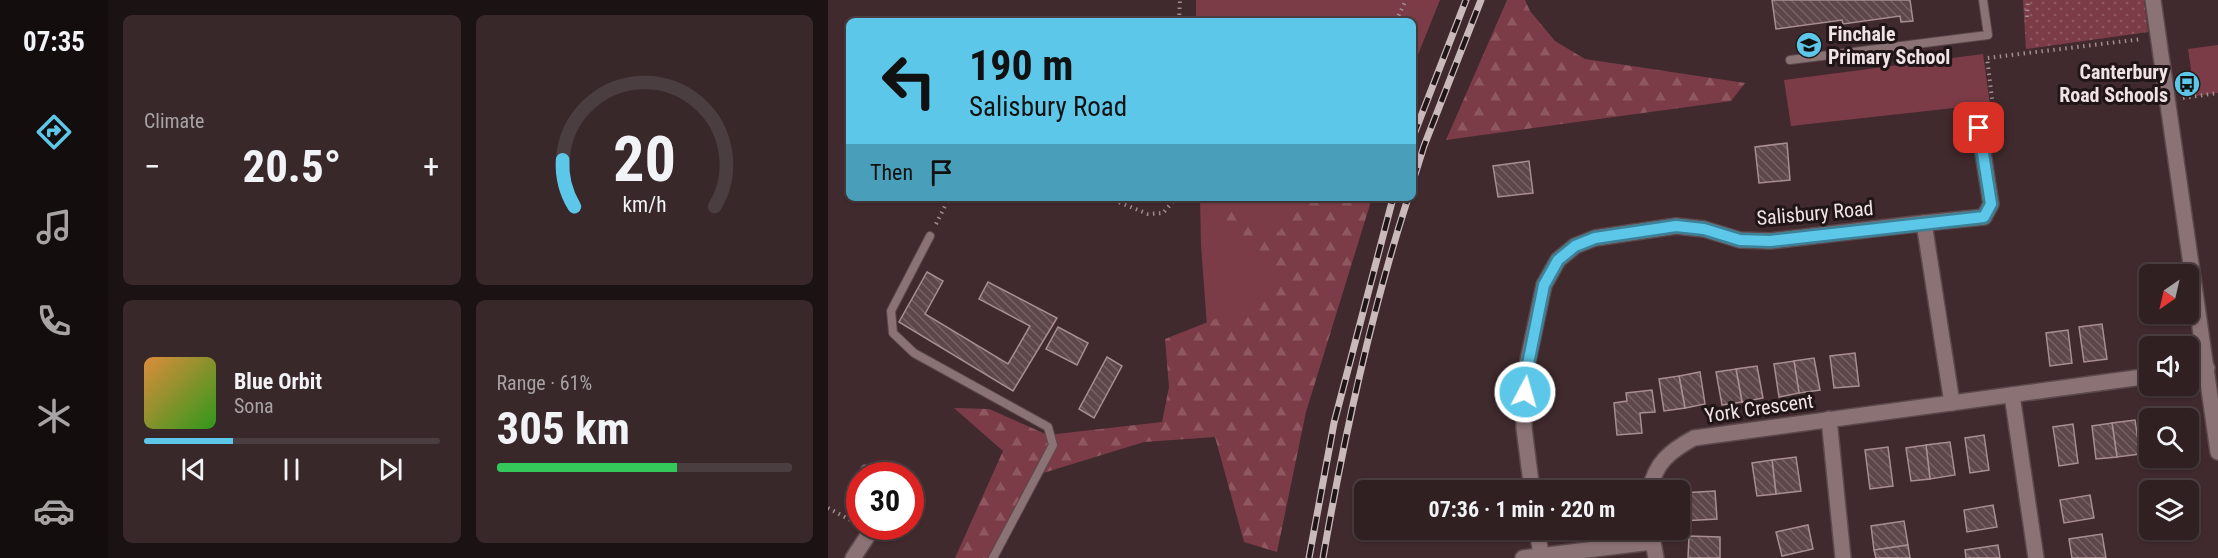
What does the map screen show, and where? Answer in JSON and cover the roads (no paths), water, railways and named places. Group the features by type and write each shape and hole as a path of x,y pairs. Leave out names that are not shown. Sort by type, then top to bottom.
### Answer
{"street":[{"path":"2153,0 2218,452"},
{"name":"Salisbury Road","path":"1531,480 1524,428 1526,374 1544,285 1558,260 1575,246 1595,238 1676,226 1704,229 1740,240 1770,241 1984,217 1991,204 1979,128"},
{"path":"1924,223 1952,403"},
{"path":"2199,369 2207,368"},
{"name":"York Crescent","path":"1652,480 1670,452 1694,438 2139,378"},
{"path":"2012,395 2036,558"},
{"name":"York Crescent","path":"1829,419 1843,558"},
{"path":"853,558 865,540"},
{"path":"1539,540 1541,554"},
{"path":"1522,558 1627,540"},
{"path":"1653,540 1656,558"}],"lane":[{"path":"1790,60 1988,35 1983,0"},
{"path":"930,236 891,311 893,333 914,353 1048,427 1053,444 993,558"}],"railway":[{"path":"1416,129 1466,0"},
{"path":"1416,171 1481,0"},
{"path":"1309,558 1334,423 1392,201"},
{"path":"1323,558 1359,377 1407,201"}],"place":[{"name":"Finchale Primary School","path":"1809,45"},
{"name":"Canterbury Road Schools","path":"2187,84"}]}
